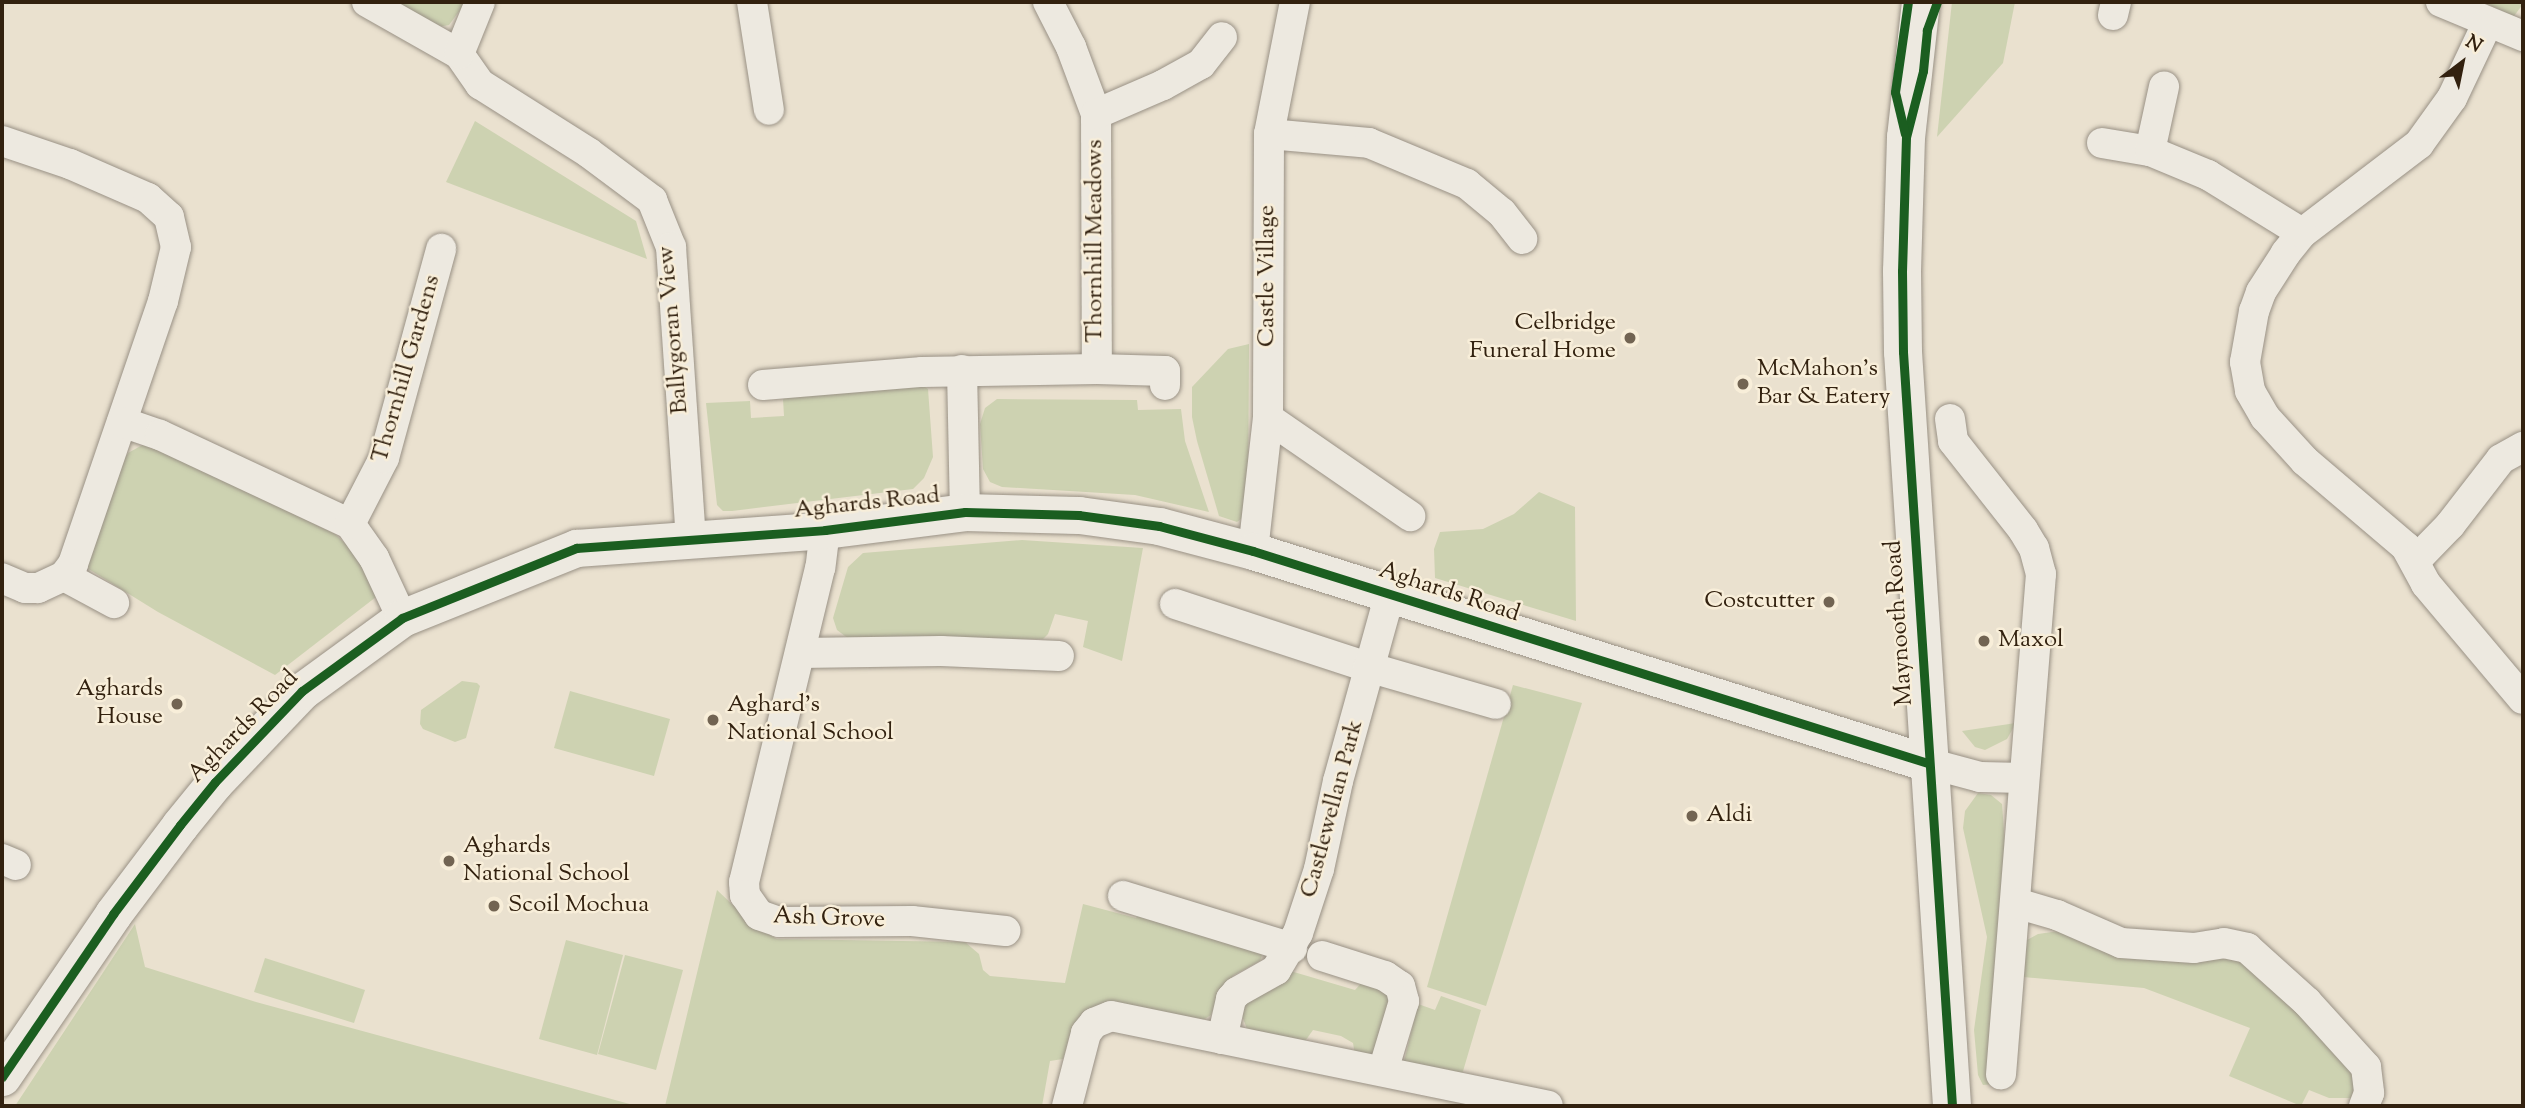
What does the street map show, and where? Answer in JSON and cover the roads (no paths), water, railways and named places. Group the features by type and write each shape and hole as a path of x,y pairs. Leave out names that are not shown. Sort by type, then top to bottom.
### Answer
{"main road":[{"name":"Maynooth Road","path":"1921,2 1906,137 1902,271 1903,352 1952,1106"}],"street":[{"name":"Ballygoran View","path":"367,2 459,54 480,84 589,153 652,201 671,247 691,538"},
{"path":"459,54 481,2"},
{"path":"752,2 769,110"},
{"name":"Thornhill Meadows","path":"1048,2 1071,47 1096,114 1097,369"},
{"name":"Castle Village","path":"1253,551 1268,418 1269,134 1295,2"},
{"path":"2441,2 2523,36"},
{"path":"2488,22 2452,98 2419,144 2302,233 2273,272 2254,310 2245,346 2250,391 2265,418 2291,447 2394,536 2416,560 2426,584 2523,699"},
{"name":"Thornhill Meadows","path":"1096,114 1163,85 1201,64 1222,37"},
{"path":"2150,151 2164,87"},
{"path":"1269,134 1369,143 1467,184 1502,213 1522,239"},
{"path":"2,141 70,164 148,198 169,217 176,247 122,422 73,564 64,576 38,588 25,588 2,578"},
{"path":"2102,143 2150,151 2207,175 2302,233"},
{"name":"Thornhill Gardens","path":"350,524 384,458 441,249"},
{"name":"Thornhill Meadows","path":"763,385 962,370 1097,369 1165,371 1165,385"},
{"path":"962,370 965,512"},
{"path":"1268,418 1410,516"},
{"path":"1950,419 1953,441 2023,530 2034,548 2041,574 2033,708 2024,778 2001,1073"},
{"path":"122,422 160,435 350,524 374,558 402,618"},
{"path":"2416,560 2449,526 2496,465 2512,451 2523,447"},
{"name":"Aghards Road","path":"2,1077 126,896 215,782 302,691 402,618 576,548 825,530 965,512 1090,516 1159,526 1253,551 1928,763"},
{"name":"Ash Grove","path":"825,530 820,568 744,883 750,907 762,917 779,922 912,921 1005,931"},
{"path":"64,576 114,603"},
{"name":"Castlewellan Park","path":"1222,1039 1231,999 1237,992 1276,970 1292,948 1319,869 1368,667 1390,594"},
{"path":"1175,604 1368,667 1496,704"},
{"path":"800,653 941,651 1059,656"},
{"path":"1928,763 1980,778 2024,778"},
{"path":"1123,896 1292,948"},
{"path":"2016,903 2057,915 2120,943 2194,948 2224,943 2247,948 2308,1002 2365,1067 2369,1093 2364,1106"},
{"path":"1322,956 1384,976 1400,986 1404,1001 1383,1072"},
{"path":"1067,1106 1080,1048 1094,1023 1111,1016 1383,1072 1499,1101 1548,1106"}],"place":[{"name":"Celbridge Funeral Home","path":"1630,338"},
{"name":"McMahon’s Bar & Eatery","path":"1743,384"},
{"name":"Costcutter","path":"1829,602"},
{"name":"Maxol","path":"1984,641"},
{"name":"Aghards House","path":"177,704"},
{"name":"Aghard's National School","path":"713,720"},
{"name":"Aldi","path":"1692,816"},
{"name":"Aghards National School","path":"449,861"},
{"name":"Scoil Mochua","path":"494,906"}]}
